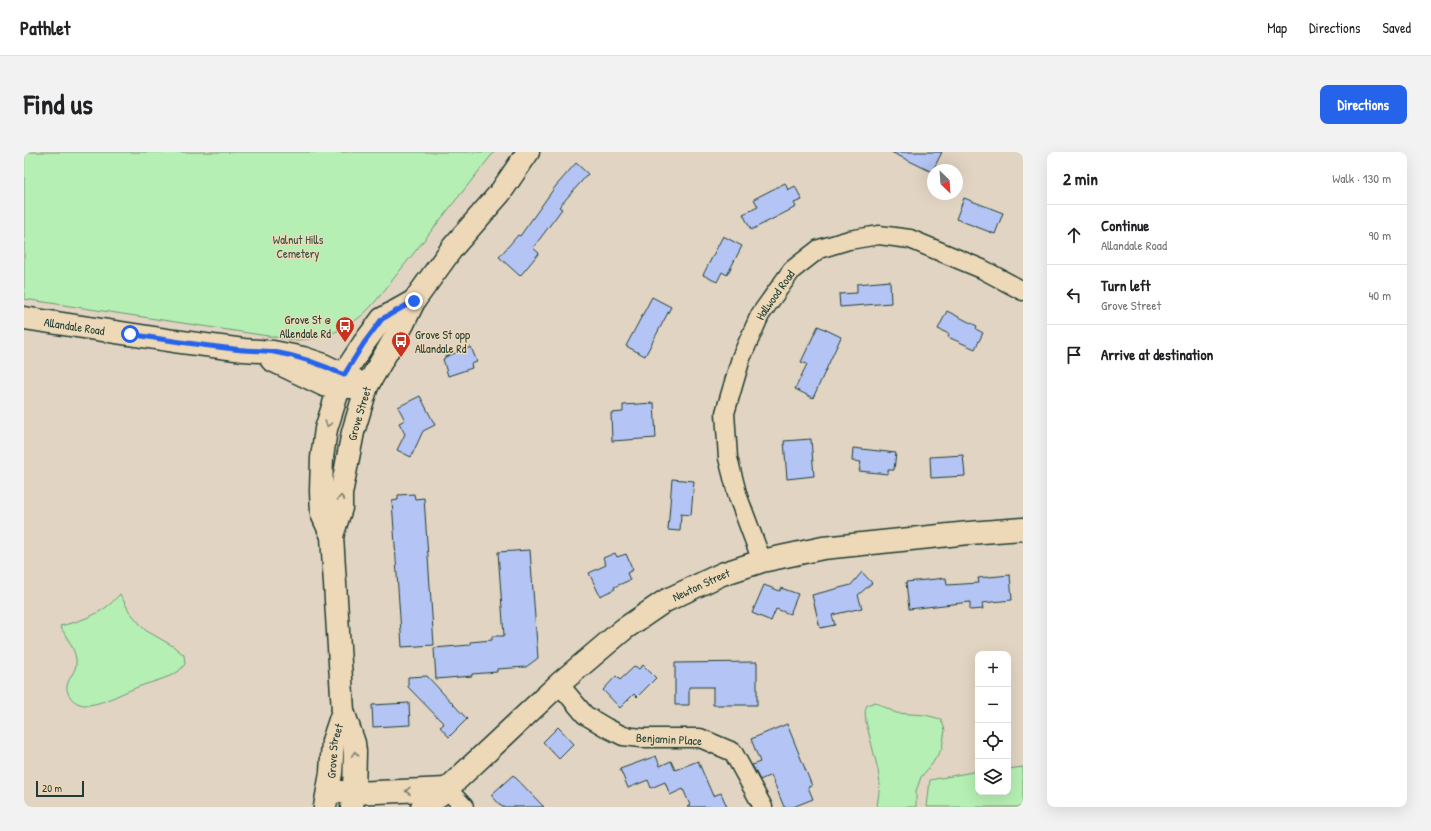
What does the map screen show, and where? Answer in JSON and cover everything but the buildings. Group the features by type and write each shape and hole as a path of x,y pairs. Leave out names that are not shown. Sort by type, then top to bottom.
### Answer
{"main road":[{"name":"Grove Street","path":"353,800 354,743 342,710 332,536 341,508 341,494 353,432 367,386 403,324 414,301 454,247 500,193 528,152"},
{"name":"Grove Street","path":"332,536 322,514 322,458 326,429 341,381 364,343 382,319 414,301"},
{"name":"Allandale Road","path":"24,318 174,342 273,352 303,358 321,364 341,381 367,386"},
{"name":"Newton Street","path":"422,807 449,798 559,684 624,629 665,601 722,574 762,561 823,548 1023,529"},
{"name":"Grove Street","path":"327,799 333,741 342,710"},
{"path":"327,799 353,800 449,798"}],"street":[{"name":"Hallwood Road","path":"762,561 738,497 728,458 725,412 741,358 760,314 792,270 819,249 849,240 879,235 910,239 982,269 1023,291"},
{"name":"Benjamin Place","path":"559,684 586,715 623,736 642,738 700,738 733,752 763,807"},
{"path":"449,798 464,807"}],"green space":[{"name":"Walnut Hills Cemetery","path":"24,152 494,152 367,311 349,325 328,335 317,338 294,340 24,299"},
{"path":"120,594 129,611 145,630 173,646 184,655 185,664 174,674 96,704 79,704 71,698 67,689 68,682 76,665 76,660 71,645 60,626 80,620 104,609"},
{"path":"875,702 896,713 925,715 941,719 945,730 942,748 932,764 921,777 916,791 916,807 877,807 880,784 866,722 865,711 867,705"},
{"path":"1023,767 1023,807 927,807 930,780 975,772 975,795 1011,795 1011,769"}],"place":[{"name":"Grove St @ Allendale Rd","path":"345,343"},
{"name":"Grove St opp Allandale Rd","path":"401,358"}],"route":[{"path":"130,334 174,342 273,352 303,358 321,364 344,375 364,343 382,319 414,301"}]}
